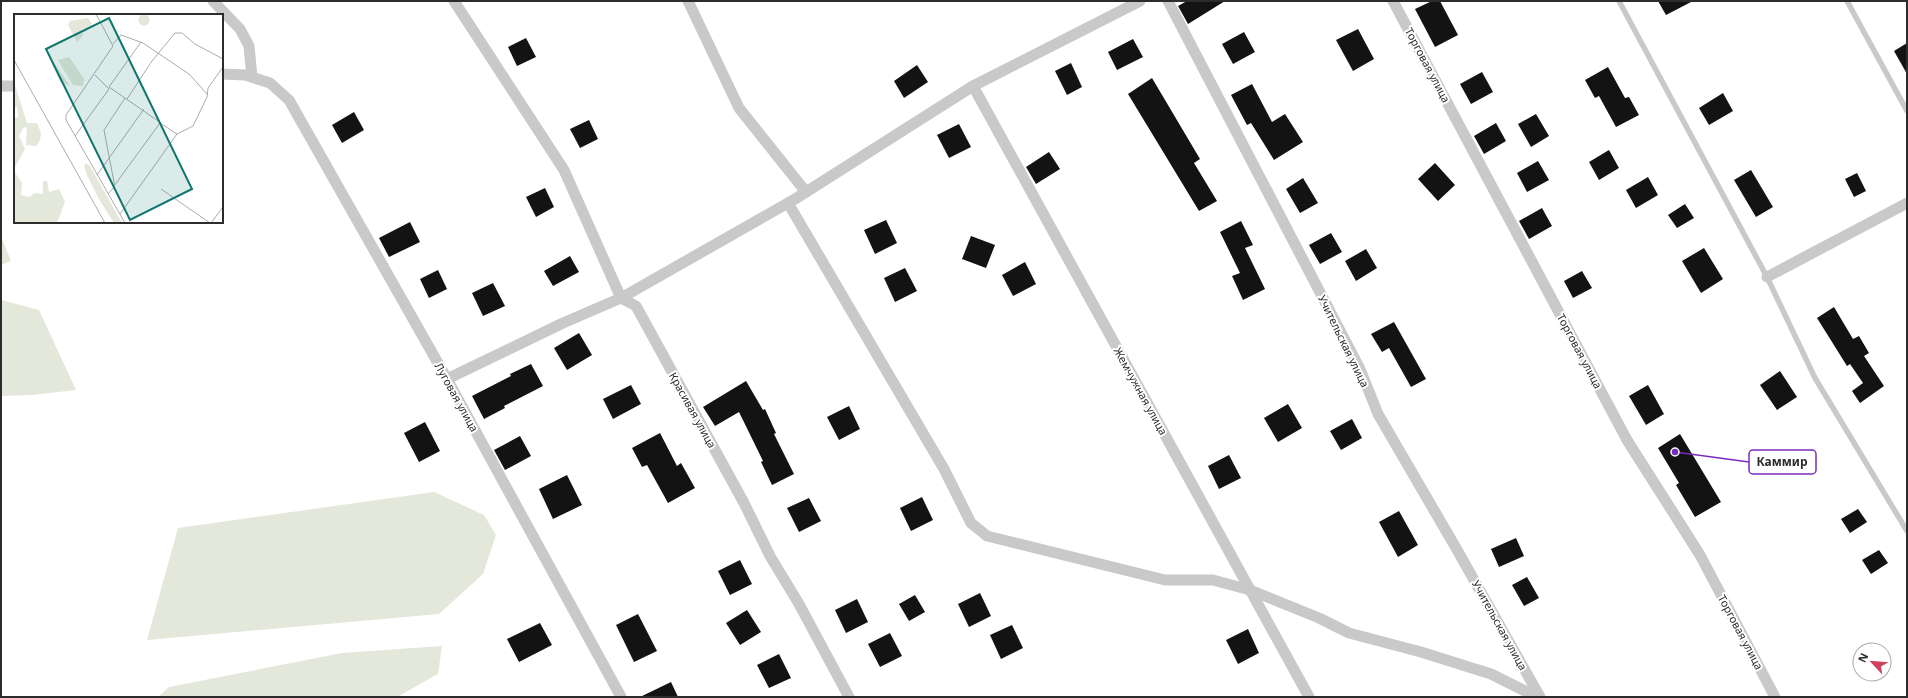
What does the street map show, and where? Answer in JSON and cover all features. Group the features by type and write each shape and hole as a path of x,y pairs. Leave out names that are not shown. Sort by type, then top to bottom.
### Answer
{"street":[{"path":"213,1 243,34 249,46 252,77"},
{"path":"454,1 564,170 621,298"},
{"path":"688,1 739,108 806,192"},
{"path":"447,379 563,323 621,298 788,203 973,86 1140,1"},
{"name":"Учительская улица","path":"1168,1 1360,369 1378,414 1540,697"},
{"name":"Торговая улица","path":"1393,1 1627,440 1700,555 1775,697"},
{"name":"Луговая улица","path":"223,74 252,77 270,83 289,100 447,379 621,697"},
{"path":"1,86 14,86"},
{"name":"Жемчужная улица","path":"973,86 1309,697"},
{"path":"788,203 944,469 971,523 987,536 1165,580 1213,580 1250,590 1319,618 1349,633 1421,652 1491,674 1537,697"},
{"path":"1767,277 1907,203"},
{"name":"Красивая улица","path":"621,298 636,306 744,502 770,556 799,604 849,697"}],"lane":[{"path":"1619,1 1767,277 1814,378 1907,531"},
{"path":"1847,1 1907,111"}],"shaded area":[{"path":"1,236 11,261 1,265"},
{"path":"1,300 39,310 76,390 33,395 1,396"},
{"path":"434,492 484,515 496,535 483,574 439,614 147,640 178,528"},
{"path":"442,646 438,674 397,697 158,697 169,687 342,653"}],"building":[{"path":"1187,1 1225,1 1188,24 1178,6"},
{"path":"1432,1 1440,1 1458,35 1435,47 1415,9"},
{"path":"1658,1 1693,1 1666,15"},
{"path":"1358,29 1374,59 1353,71 1336,40"},
{"path":"1244,32 1255,52 1233,64 1222,44"},
{"path":"526,38 536,57 517,66 508,47"},
{"path":"1133,39 1143,57 1117,70 1108,52"},
{"path":"1907,43 1907,74 1894,51"},
{"path":"1071,63 1082,87 1067,95 1055,71"},
{"path":"917,65 928,82 904,98 894,81"},
{"path":"1608,67 1625,98 1629,97 1639,115 1616,127 1599,96 1595,98 1585,80"},
{"path":"1482,72 1493,92 1471,104 1460,84"},
{"path":"1152,78 1200,159 1194,163 1217,201 1199,211 1128,94"},
{"path":"1252,84 1272,122 1285,114 1303,142 1274,160 1251,123 1247,125 1231,95"},
{"path":"1723,93 1733,111 1709,125 1699,108"},
{"path":"354,112 364,130 342,143 332,125"},
{"path":"1536,114 1549,136 1531,147 1518,124"},
{"path":"589,120 598,139 580,148 570,129"},
{"path":"1496,123 1506,141 1484,154 1474,136"},
{"path":"959,124 971,147 949,158 937,135"},
{"path":"1609,150 1619,168 1599,180 1589,162"},
{"path":"1049,152 1060,169 1036,184 1026,167"},
{"path":"1538,161 1549,180 1527,192 1517,173"},
{"path":"1435,163 1455,185 1438,201 1418,179"},
{"path":"1751,170 1773,207 1756,217 1734,180"},
{"path":"1857,173 1866,191 1854,197 1845,179"},
{"path":"1648,177 1658,195 1636,208 1626,190"},
{"path":"1303,178 1318,203 1300,213 1286,189"},
{"path":"545,188 554,207 536,217 526,197"},
{"path":"1685,204 1694,218 1677,228 1668,215"},
{"path":"1542,208 1552,226 1529,239 1519,221"},
{"path":"886,220 897,243 875,254 864,230"},
{"path":"1241,221 1253,245 1245,248 1265,289 1243,300 1232,276 1240,273 1220,232"},
{"path":"410,222 420,242 389,257 379,238"},
{"path":"1331,233 1342,252 1320,264 1309,245"},
{"path":"971,236 995,245 986,268 962,259"},
{"path":"1704,248 1723,279 1701,293 1682,261"},
{"path":"1366,249 1377,268 1356,281 1345,261"},
{"path":"570,256 579,272 553,286 544,271"},
{"path":"1025,262 1036,284 1013,296 1002,275"},
{"path":"905,268 917,291 895,302 884,278"},
{"path":"438,270 447,289 429,298 420,279"},
{"path":"1582,271 1592,288 1573,298 1564,281"},
{"path":"493,283 505,306 483,316 472,293"},
{"path":"1834,307 1853,339 1859,336 1869,353 1864,356 1884,386 1860,403 1852,391 1863,383 1850,364 1847,366 1817,318"},
{"path":"1394,322 1426,379 1411,387 1389,348 1382,352 1371,334"},
{"path":"579,333 592,355 567,370 554,348"},
{"path":"531,364 543,386 504,406 505,408 484,419 472,396 511,376 510,374"},
{"path":"1780,371 1797,397 1777,410 1760,385"},
{"path":"746,381 763,410 765,409 776,433 774,434 794,474 772,485 761,462 763,461 739,412 715,426 703,407"},
{"path":"631,385 641,404 613,419 603,399"},
{"path":"1648,385 1664,414 1646,425 1629,396"},
{"path":"1288,404 1302,428 1278,442 1264,418"},
{"path":"849,406 860,429 839,440 827,417"},
{"path":"1352,419 1362,438 1341,450 1330,431"},
{"path":"425,422 440,451 419,462 404,433"},
{"path":"660,433 677,466 681,463 695,488 668,503 647,465 642,467 632,448"},
{"path":"1680,434 1721,502 1695,517 1676,485 1679,483 1658,448"},
{"path":"520,436 531,456 505,470 494,450"},
{"path":"1229,455 1241,478 1219,489 1208,466"},
{"path":"567,475 582,505 553,519 539,489"},
{"path":"922,497 933,520 911,531 900,508"},
{"path":"809,498 821,521 799,532 787,508"},
{"path":"1858,509 1867,522 1850,533 1841,519"},
{"path":"1399,511 1418,545 1398,557 1379,522"},
{"path":"1516,538 1524,556 1499,567 1491,549"},
{"path":"1879,550 1888,563 1871,574 1862,560"},
{"path":"740,560 752,584 730,595 718,571"},
{"path":"1527,577 1539,598 1524,606 1512,585"},
{"path":"980,593 991,616 969,627 958,604"},
{"path":"915,595 925,612 909,621 899,604"},
{"path":"857,599 868,622 846,633 835,610"},
{"path":"747,610 761,632 740,645 726,623"},
{"path":"638,614 657,651 634,662 616,625"},
{"path":"540,623 552,645 519,662 507,639"},
{"path":"1012,625 1023,648 1001,659 990,635"},
{"path":"1248,629 1259,653 1238,664 1226,640"},
{"path":"890,633 902,656 880,667 868,644"},
{"path":"779,654 791,678 769,688 757,665"},
{"path":"671,682 678,697 640,697"}],"place":[{"name":"Каммир","path":"1675,452"}]}
